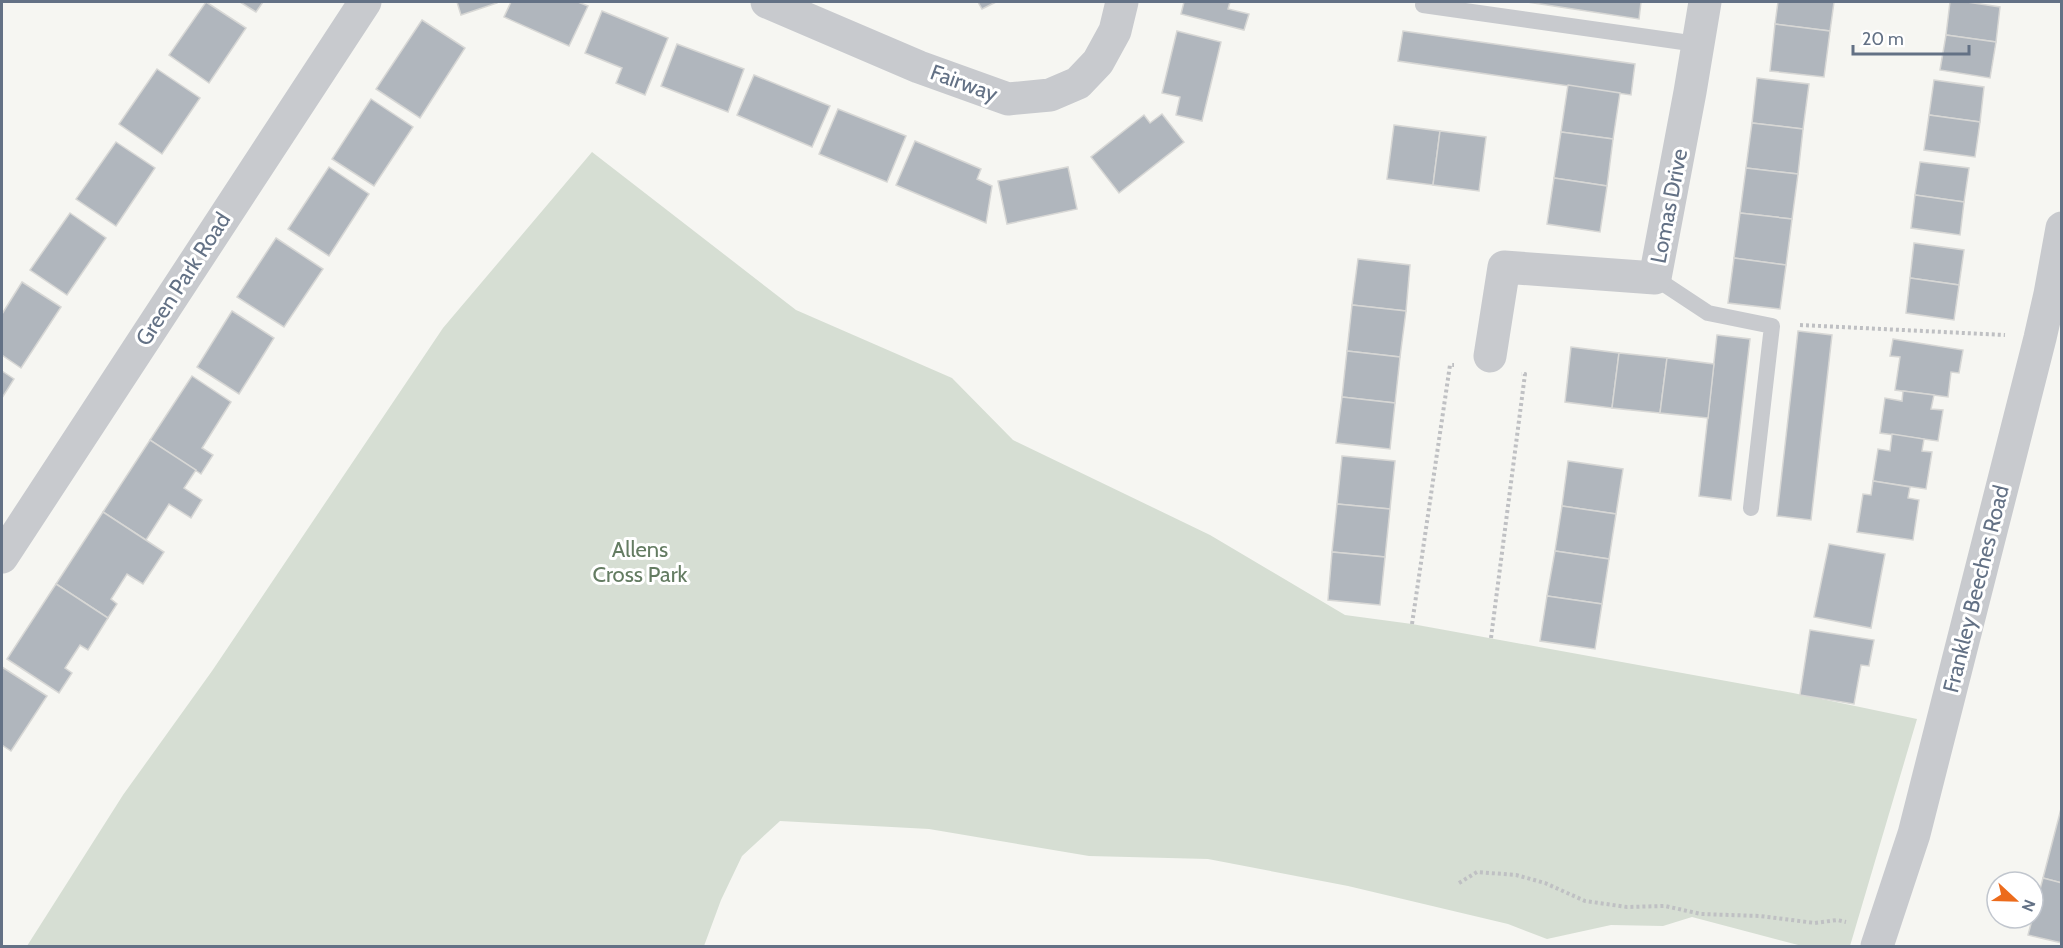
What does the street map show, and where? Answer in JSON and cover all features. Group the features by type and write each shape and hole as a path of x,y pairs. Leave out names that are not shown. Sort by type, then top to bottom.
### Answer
{"street":[{"name":"Green Park Road","path":"2,557 365,2"},
{"name":"Fairway","path":"767,2 919,67 1008,99 1050,95 1078,83 1098,62 1115,31 1122,2"},
{"name":"Lomas Drive","path":"1503,365 1504,267 1655,278 1705,2"},
{"name":"Frankley Beeches Road","path":"1879,939 1914,834 2040,338 2056,295 2061,228"}],"lane":[{"path":"1423,5 1697,44"},
{"path":"1655,278 1708,313 1772,326 1751,508"}],"path":[{"path":"1772,326 1818,325 2040,338"},
{"path":"1412,624 1450,365 1459,366"},
{"path":"1491,638 1525,374 1503,365"},
{"path":"1459,883 1477,872 1516,875 1545,883 1586,900 1627,908 1665,906 1701,914 1760,916 1815,923 1837,920 1879,939"}],"green space":[{"name":"Allens Cross Park","path":"592,152 796,310 952,378 1013,440 1210,535 1345,615 1412,624 1793,693 1917,719 1850,946 1802,946 1692,917 1663,926 1611,925 1547,939 1508,924 1348,886 1208,859 1089,856 929,829 780,821 742,856 721,900 704,946 27,946 123,795 212,671 443,328"}],"building":[{"path":"206,2 246,28 209,83 169,55"},
{"path":"240,2 263,2 256,12"},
{"path":"457,2 497,2 497,3 461,15"},
{"path":"511,2 578,2 588,6 569,46 504,17"},
{"path":"978,2 996,2 982,9"},
{"path":"1184,2 1230,2 1228,9 1249,14 1244,30 1181,14"},
{"path":"1527,2 1641,2 1639,19"},
{"path":"1778,2 1834,2 1830,31 1775,24"},
{"path":"1950,2 2000,7 1996,42 1946,35"},
{"path":"602,11 668,38 645,95 616,83 622,68 585,53"},
{"path":"422,20 465,48 420,118 376,89"},
{"path":"1775,24 1830,31 1824,77 1770,71"},
{"path":"1177,31 1221,42 1202,121 1176,115 1180,97 1162,93"},
{"path":"1403,31 1635,64 1631,95 1398,61"},
{"path":"1946,35 1996,42 1990,78 1940,70"},
{"path":"677,44 744,69 728,112 661,86"},
{"path":"157,69 200,98 162,154 119,124"},
{"path":"754,75 830,106 812,147 737,115"},
{"path":"1757,78 1809,84 1803,129 1752,123"},
{"path":"1934,80 1984,87 1980,122 1929,115"},
{"path":"1568,85 1620,93 1613,139 1561,132"},
{"path":"371,99 413,127 374,186 332,159"},
{"path":"838,109 906,136 887,182 819,154"},
{"path":"1162,114 1184,142 1119,193 1091,157 1144,115 1150,123"},
{"path":"1929,115 1980,122 1975,157 1924,150"},
{"path":"1752,123 1803,129 1798,174 1746,168"},
{"path":"1394,125 1440,131 1433,185 1387,179"},
{"path":"1440,131 1486,137 1479,191 1433,185"},
{"path":"1561,132 1613,139 1607,186 1554,178"},
{"path":"915,141 981,169 977,179 992,186 986,223 896,185"},
{"path":"116,142 155,168 116,226 76,199"},
{"path":"1920,162 1969,168 1964,202 1915,195"},
{"path":"329,167 369,194 329,256 288,229"},
{"path":"1068,167 1077,209 1007,224 998,181"},
{"path":"1746,168 1798,174 1792,219 1740,213"},
{"path":"1554,178 1607,186 1600,232 1547,224"},
{"path":"1915,195 1964,202 1960,235 1911,228"},
{"path":"70,213 106,238 67,295 30,270"},
{"path":"1740,213 1792,219 1786,265 1734,258"},
{"path":"276,238 323,269 284,327 237,297"},
{"path":"1914,243 1964,250 1959,285 1910,278"},
{"path":"1734,258 1786,265 1780,309 1728,303"},
{"path":"1358,259 1410,265 1406,311 1352,305"},
{"path":"1910,278 1959,285 1954,320 1906,313"},
{"path":"22,282 61,307 21,368 2,355 2,314"},
{"path":"1352,305 1406,311 1400,357 1347,351"},
{"path":"232,311 274,338 239,394 197,367"},
{"path":"1798,331 1832,335 1811,520 1777,516"},
{"path":"1717,335 1750,339 1731,500 1699,496"},
{"path":"1893,339 1963,350 1959,373 1951,372 1948,397 1895,390 1900,357 1890,356"},
{"path":"1571,347 1619,353 1612,408 1565,402"},
{"path":"1347,351 1400,357 1395,403 1342,397"},
{"path":"1619,353 1667,358 1660,413 1612,408"},
{"path":"1667,358 1714,364 1708,418 1660,413"},
{"path":"2,371 14,379 2,398"},
{"path":"192,376 231,402 202,448 213,455 201,474 150,440"},
{"path":"1903,391 1934,395 1931,409 1943,410 1938,441 1880,433 1885,398 1902,401"},
{"path":"1342,397 1395,403 1390,449 1336,443"},
{"path":"1892,434 1924,439 1922,451 1932,452 1926,489 1873,481 1878,449 1890,451"},
{"path":"150,440 196,470 184,488 202,500 191,518 169,504 146,540 103,512"},
{"path":"1342,456 1395,461 1390,509 1337,504"},
{"path":"1568,461 1623,469 1616,514 1562,506"},
{"path":"1873,481 1910,487 1908,498 1919,500 1913,540 1857,532 1863,494 1871,495"},
{"path":"1337,504 1390,509 1385,557 1332,552"},
{"path":"1562,506 1616,514 1609,559 1555,551"},
{"path":"103,512 164,552 143,584 127,574 111,599 117,604 108,618 56,584"},
{"path":"1829,544 1885,554 1871,628 1814,617"},
{"path":"1555,551 1609,559 1602,604 1547,596"},
{"path":"1332,552 1385,557 1380,605 1328,600"},
{"path":"56,584 108,618 88,650 80,645 65,668 72,673 59,693 7,659"},
{"path":"1547,596 1602,604 1595,649 1540,641"},
{"path":"1810,630 1874,640 1869,666 1861,665 1854,704 1800,695"},
{"path":"2,667 47,696 11,751 2,745"},
{"path":"2062,805 2062,883 2045,879 2045,870"},
{"path":"2045,879 2062,883 2062,943 2028,935 2029,930 2045,930"}]}
